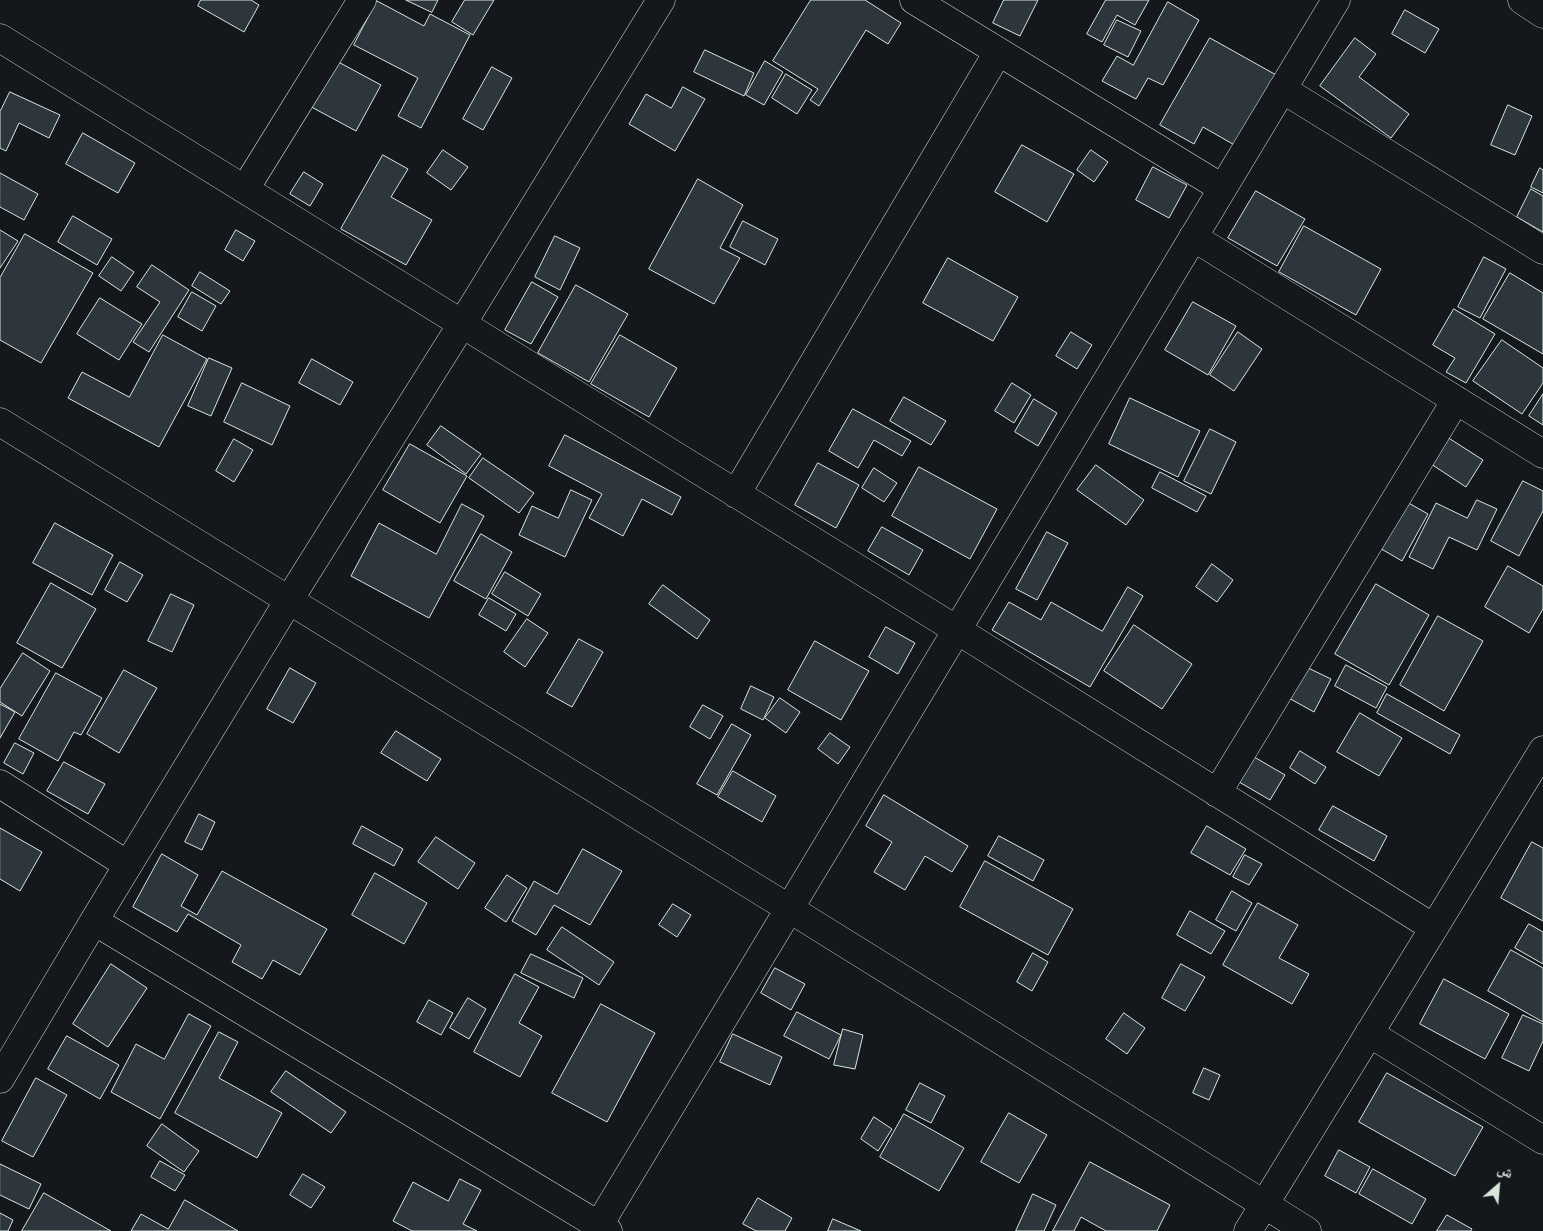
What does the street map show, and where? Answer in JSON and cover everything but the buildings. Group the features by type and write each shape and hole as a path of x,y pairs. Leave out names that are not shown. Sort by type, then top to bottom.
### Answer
{"street":[{"path":"245,189 362,0"},
{"path":"0,1079 289,600 462,324 661,0"},
{"path":"914,0 1222,188"},
{"path":"94,921 604,1228 790,908 1336,0"},
{"path":"1522,0 1543,14"},
{"path":"0,38 957,630 1434,928"},
{"path":"736,494 998,52"},
{"path":"1282,89 1543,250"},
{"path":"1193,237 1543,454"},
{"path":"1217,793 1456,400"},
{"path":"0,422 790,908 1307,1231"},
{"path":"1248,1231 1543,750"},
{"path":"0,784 128,865"},
{"path":"1369,1034 1543,1140"}]}
